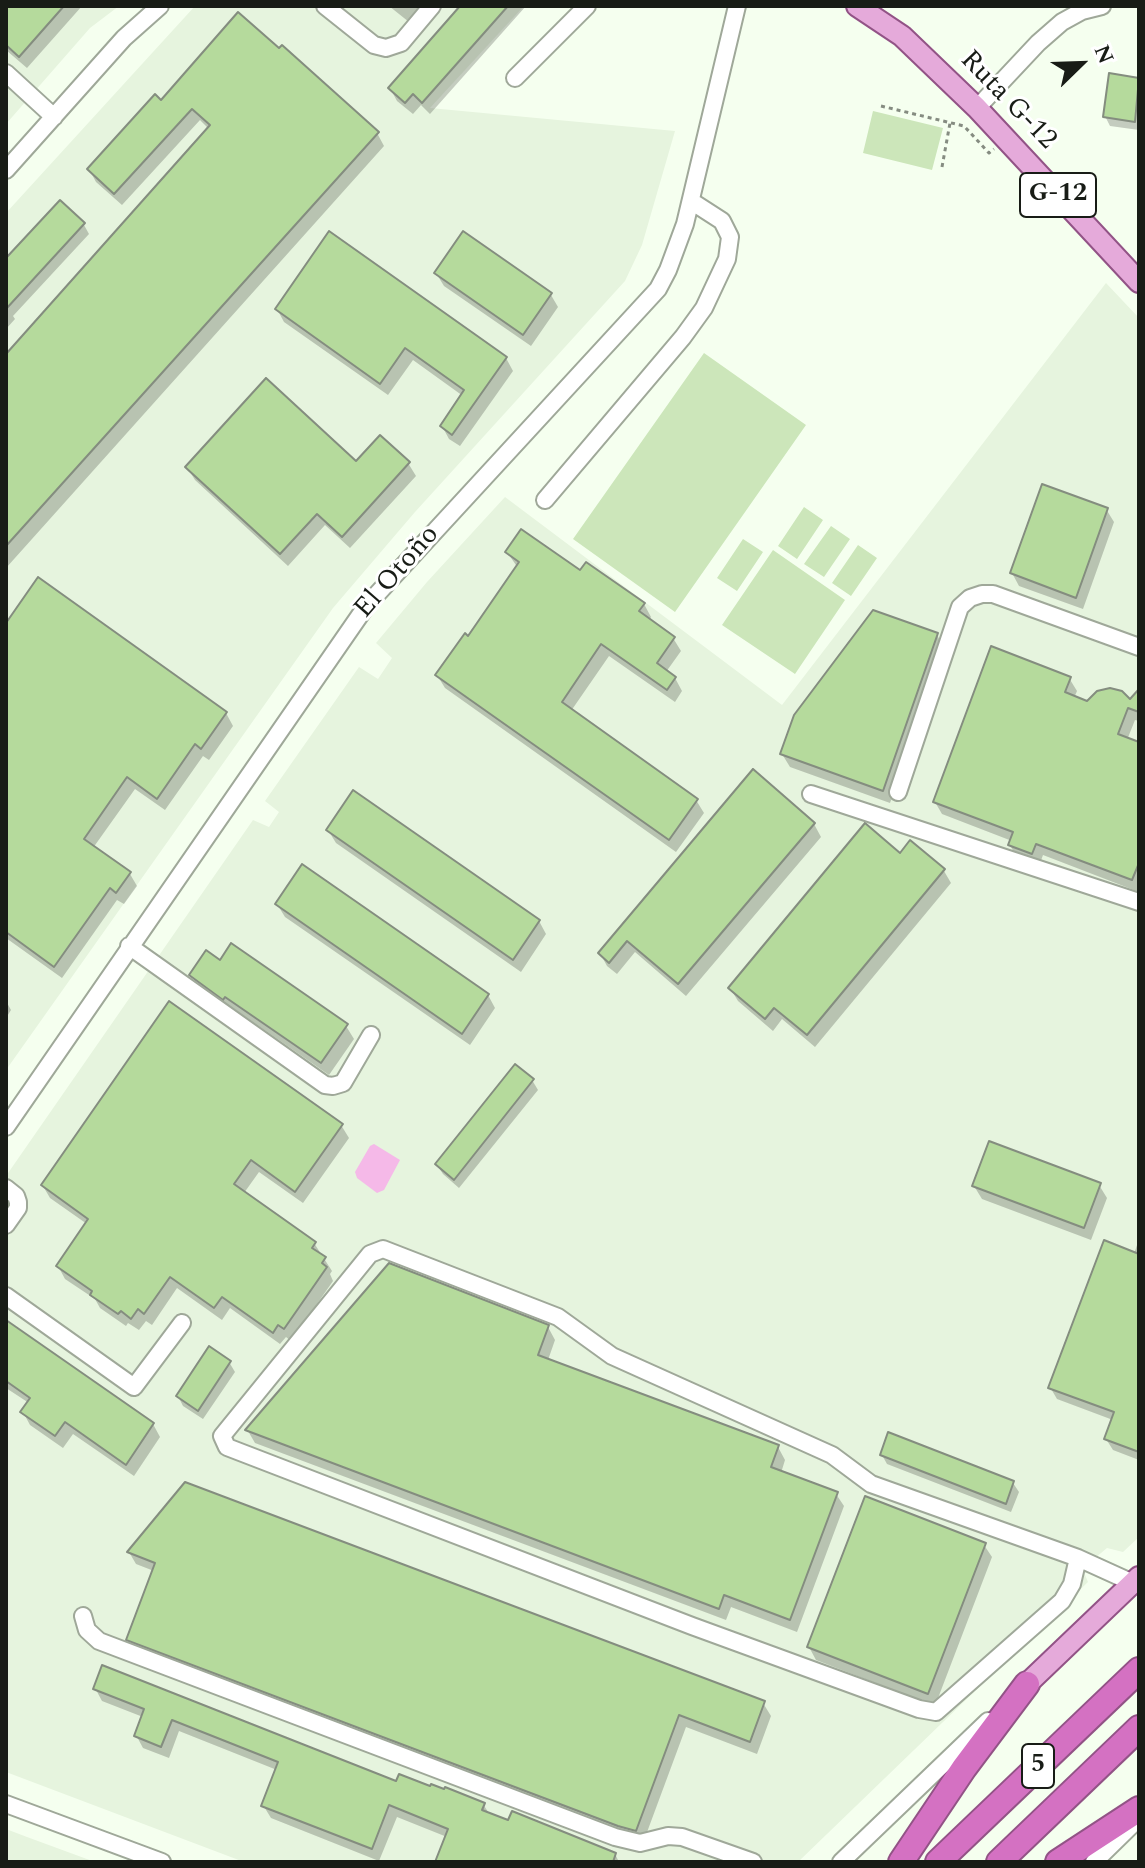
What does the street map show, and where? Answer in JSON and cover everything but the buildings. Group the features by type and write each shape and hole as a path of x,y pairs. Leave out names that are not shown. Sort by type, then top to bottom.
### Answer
{"highway":[{"name":"5","path":"938,1862 1139,1670"},
{"path":"901,1862 957,1778 1027,1684"},
{"name":"5","path":"999,1862 1139,1728"},
{"path":"1058,1862 1139,1809"}],"main road":[{"name":"Ruta G-12","path":"857,6 902,36 977,108 1139,282"},
{"path":"1027,1684 1136,1580"}],"street":[{"path":"6,170 124,38 160,6"},
{"path":"325,6 374,45 386,48 401,43 432,6"},
{"path":"515,78 587,6"},
{"name":"El Otoño","path":"6,1127 367,605 658,289 691,201 737,6"},
{"path":"977,108 1062,22 1082,11 1102,6"},
{"path":"9,82 54,117"},
{"path":"545,500 704,308 727,259 730,237 722,221 691,201"},
{"path":"898,792 960,607 970,598 993,594 1139,647"},
{"path":"811,794 1139,902"},
{"path":"129,946 325,1085 343,1083 371,1035"},
{"path":"6,1188 16,1196 18,1208 6,1225"},
{"path":"1078,1558 1072,1584 1062,1601 936,1712 919,1709 692,1626 227,1447 222,1436 370,1254 383,1249 558,1317 612,1356 832,1455 871,1484 1078,1558 1136,1580"},
{"path":"6,1296 134,1387 182,1323"},
{"path":"83,1616 87,1630 99,1641 615,1837 640,1843 668,1836 682,1837 753,1862"},
{"path":"841,1862 1027,1684"},
{"path":"6,1804 162,1862"},
{"path":"1094,1862 1139,1818"}],"path":[{"path":"881,106 964,126 989,153 1006,139"},
{"path":"942,167 950,123"}],"shaded area":[{"path":"6,6 119,6 90,28 6,124"},
{"path":"195,6 524,6 430,108 675,131 642,245 625,281 415,512 333,608 6,1070 6,213"},
{"path":"1106,283 1139,318 1139,1537 1123,1552 1107,1548 1089,1563 1083,1570 1088,1582 798,1862 244,1862 6,1772 6,1176 253,820 269,827 279,812 265,801 359,667 378,679 392,658 376,643 505,497 782,705"},
{"path":"374,1144 400,1160 384,1190 377,1193 357,1178 355,1172"},
{"path":"6,1829 27,1837 95,1862 6,1862"}],"green space":[{"path":"873,111 943,128 932,170 863,153"},
{"path":"704,353 806,425 675,612 573,539"},
{"path":"804,507 823,520 797,559 778,546"},
{"path":"831,526 850,539 824,577 804,564"},
{"path":"743,539 763,552 737,591 717,578"},
{"path":"858,545 877,558 851,596 832,583"},
{"path":"773,550 845,600 795,674 722,625"}]}
